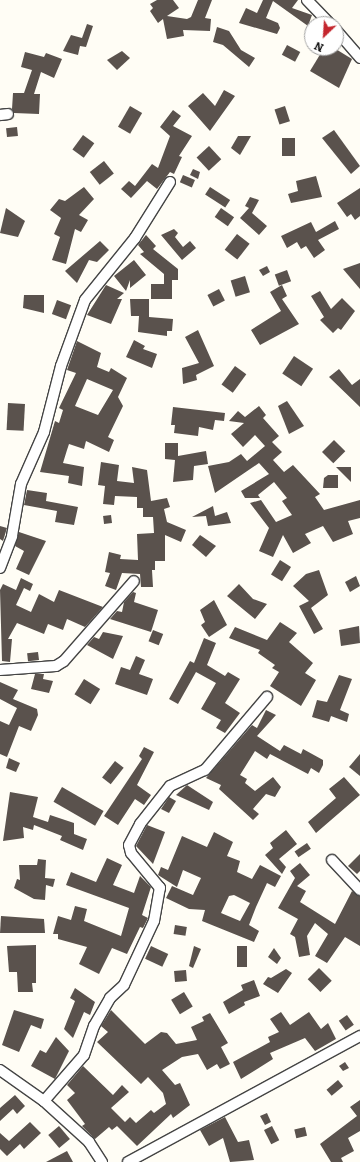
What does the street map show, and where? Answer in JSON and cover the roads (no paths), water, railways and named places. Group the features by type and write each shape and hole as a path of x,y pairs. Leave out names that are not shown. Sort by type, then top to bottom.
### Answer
{"street":[{"path":"307,0 322,16"},
{"path":"344,39 360,58"},
{"path":"0,568 12,536 21,484 44,432 61,366 85,300 135,238 170,182"},
{"path":"0,670 56,666 64,661 134,581"},
{"path":"44,1101 84,1055 94,1026 110,998 124,985 154,921 160,888 131,853 129,845 140,824 170,786 205,770 267,696"},
{"path":"332,860 360,890"},
{"path":"128,1162 360,1036"},
{"path":"0,1070 44,1101 89,1142 102,1162"}]}
